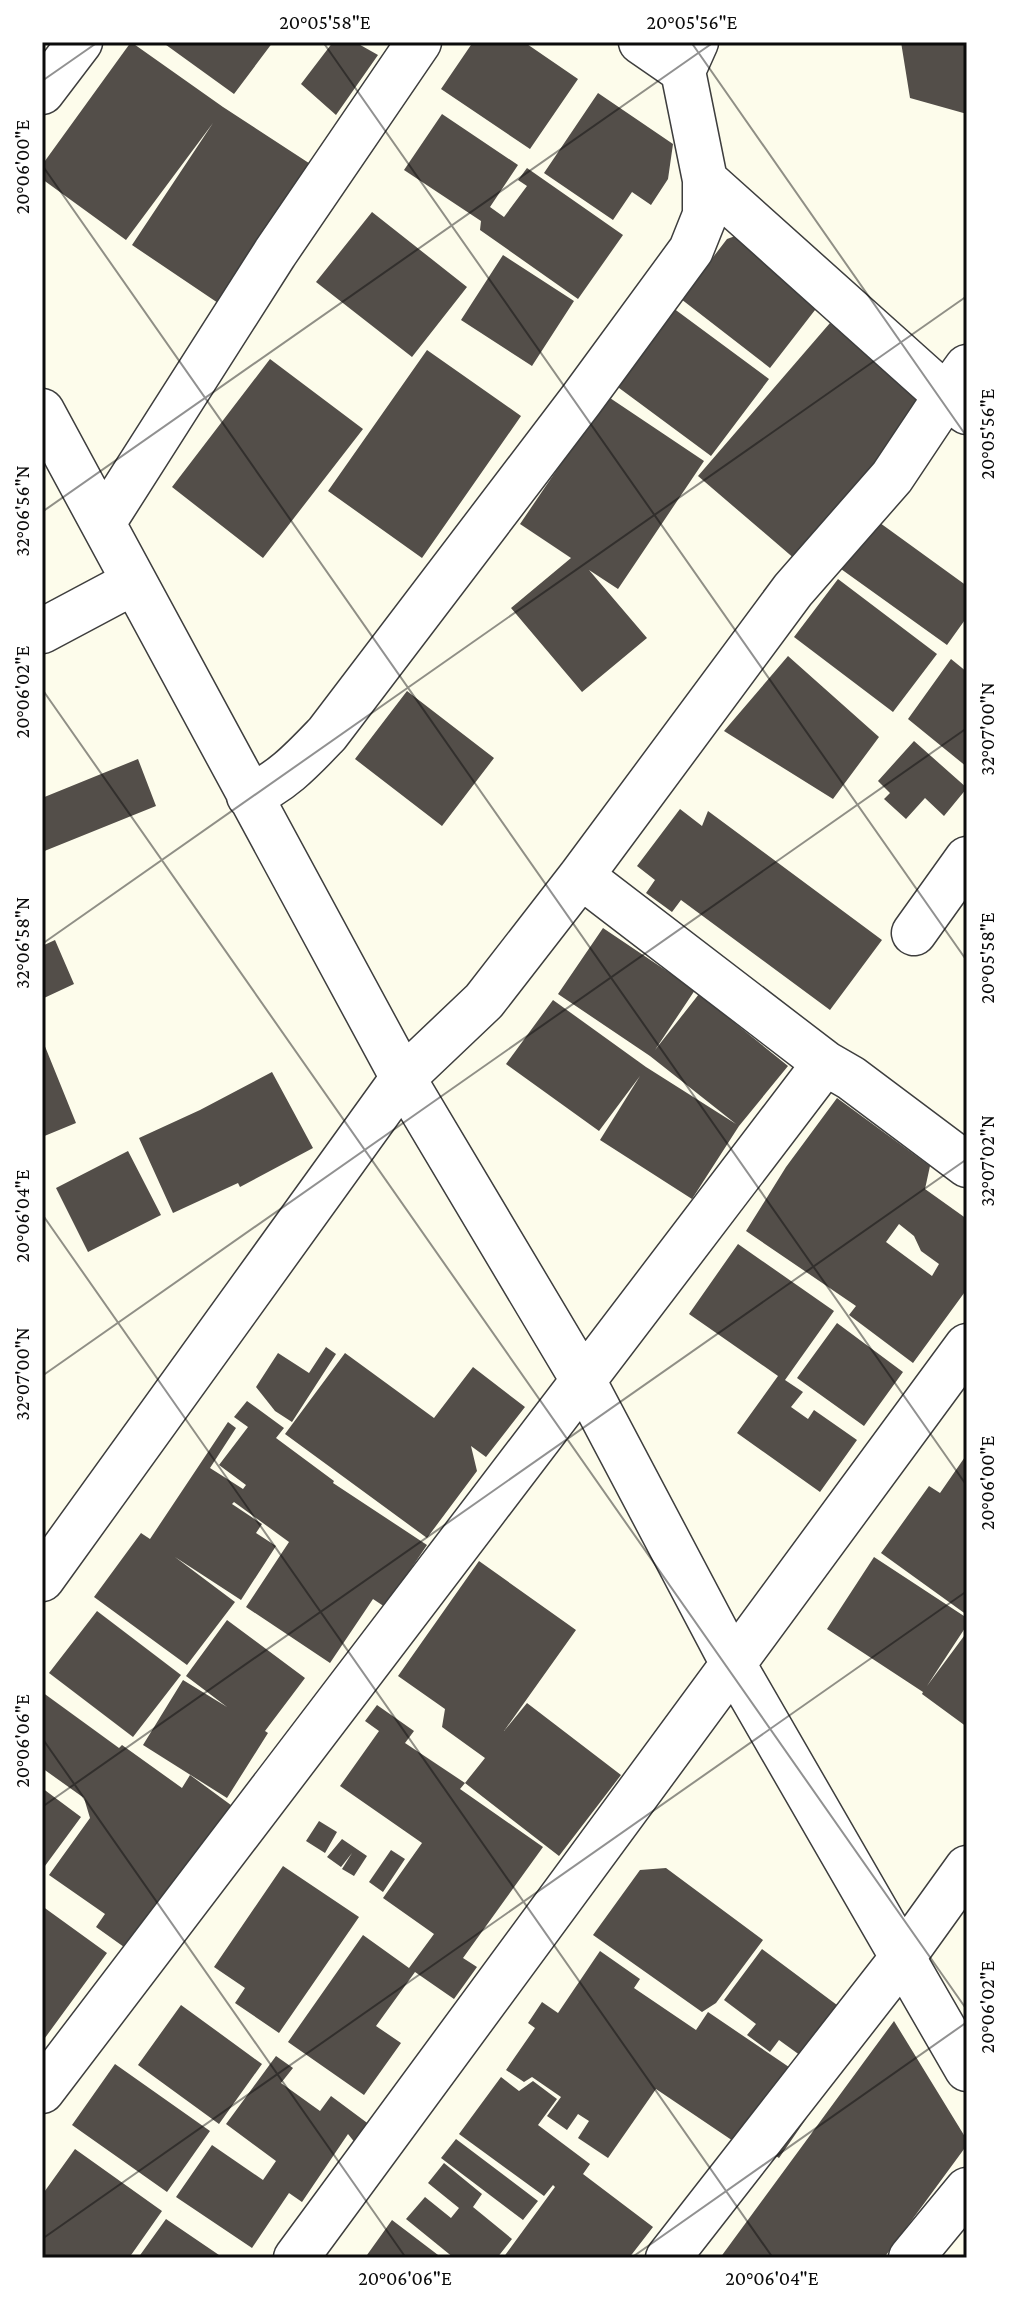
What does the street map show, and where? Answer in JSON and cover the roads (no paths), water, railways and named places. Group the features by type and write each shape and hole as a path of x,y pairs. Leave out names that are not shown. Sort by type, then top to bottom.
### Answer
{"street":[{"path":"42,92 80,42"},
{"path":"103,523 275,253 419,42"},
{"path":"249,796 268,788 296,767 327,734 691,250 705,215 705,180 690,57 641,42"},
{"path":"42,1579 403,1078 484,1001 581,876 793,590 892,477 960,392 705,180"},
{"path":"42,411 403,1078 583,1380 732,1662 967,2069"},
{"path":"42,631 134,582"},
{"path":"914,933 967,859"},
{"path":"581,876 825,1063 851,1078 967,1165"},
{"path":"42,2091 825,1063"},
{"path":"296,2258 967,1346"},
{"path":"668,2258 903,1957 967,1868"},
{"path":"911,2258 967,2190"}]}
